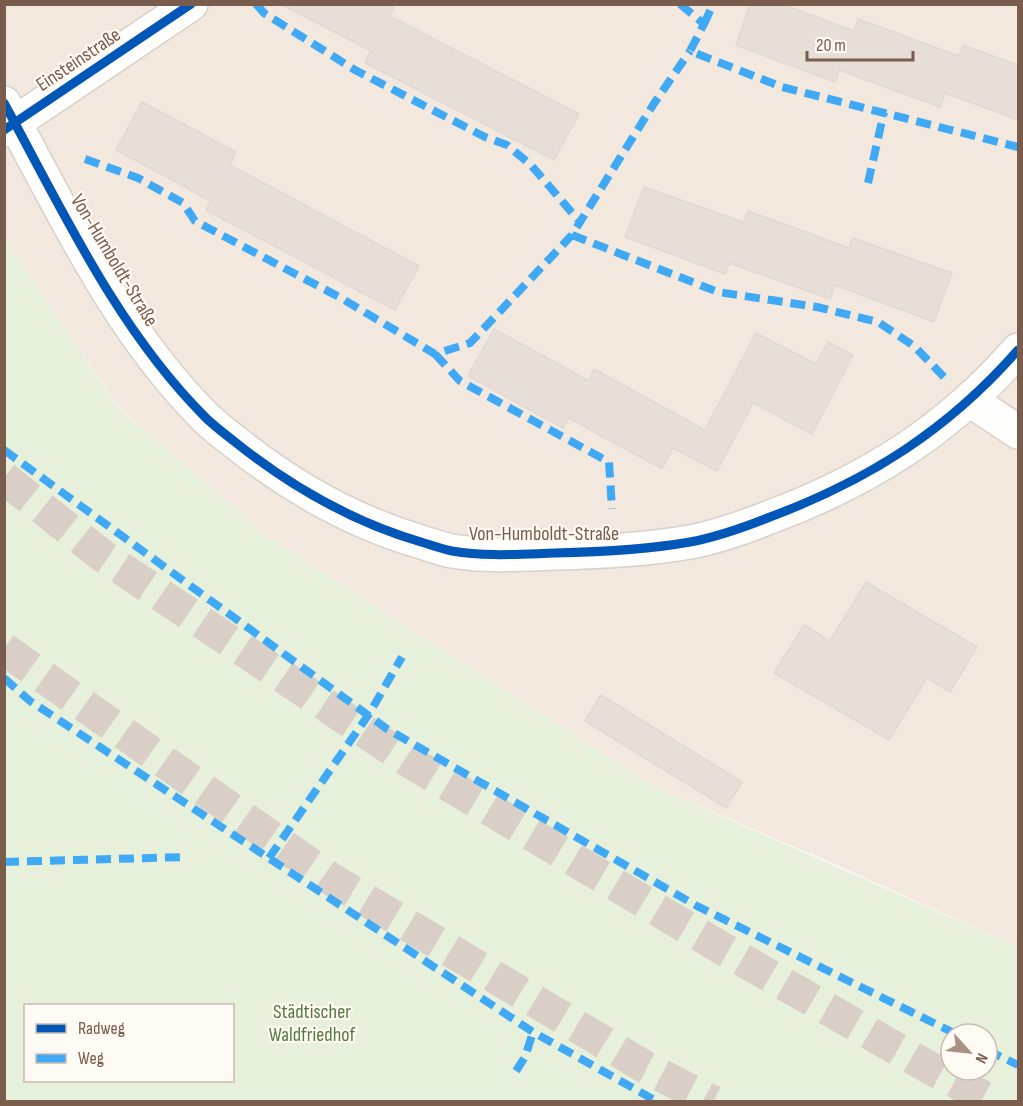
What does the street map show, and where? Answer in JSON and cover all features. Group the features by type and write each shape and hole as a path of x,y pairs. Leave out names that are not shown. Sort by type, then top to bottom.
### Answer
{"street":[{"name":"Einsteinstraße","path":"8,119 171,20 191,4"},
{"name":"Von-Humboldt-Straße","path":"8,119 105,287 134,330 207,419 281,476 321,500 362,520 452,551 510,554 630,551 693,542 754,523 813,501 870,473 922,440 970,400 1018,350"},
{"path":"970,400 1018,432"}],"shaded area":[{"path":"4,5 1018,5 1018,937 1013,945 833,863 653,786 268,537 119,407 5,241"}],"green space":[{"name":"Städtischer Waldfriedhof","path":"5,241 118,407 268,537 653,786 1013,945 1018,937 1018,1101 5,1101"}],"building":[{"path":"281,4 395,4 390,16 579,114 554,160 365,63 371,51"},
{"path":"750,4 782,4 854,31 858,19 959,56 963,45 1018,65 1018,120 945,93 940,107 839,70 835,82 736,45"},
{"path":"142,102 236,152 230,165 419,266 395,310 206,210 211,201 116,150"},
{"path":"644,187 743,222 748,211 849,248 853,238 952,273 934,322 835,285 830,299 729,263 725,274 625,237"},
{"path":"494,329 589,381 594,369 705,430 756,333 816,364 828,342 853,355 812,434 753,403 717,471 673,448 662,469 569,418 563,428 468,376"},
{"path":"866,582 977,647 950,692 927,678 889,740 774,673 804,625 830,641"},
{"path":"601,695 742,782 726,808 585,721"}],"tunnel":[{"path":"4,478 104,557 412,763 713,943 993,1102"},
{"path":"4,649 331,879 645,1067 713,1102"}],"marked path":[{"path":"256,4 264,13 355,70 485,137 507,145 531,165 580,222"},
{"path":"680,4 704,24 690,51 782,87 1018,147"},
{"path":"704,24 713,4"},
{"path":"85,159 138,178 183,203 195,221 341,298 435,354 470,343 572,235 653,105 690,51"},
{"path":"868,183 884,112"},
{"path":"572,235 718,292 817,307 878,322 914,346 945,378"},
{"path":"435,354 460,381 609,462 612,509"},
{"path":"4,450 387,729 697,906 939,1026"},
{"path":"269,858 369,714 402,657"},
{"path":"4,678 30,701 533,1032 658,1102"},
{"path":"4,862 186,857"},
{"path":"516,1071 525,1057 533,1032"},
{"path":"999,1056 1018,1065"}],"cycle path":[{"path":"4,130 191,4"},
{"path":"4,103 70,227 118,307 174,383 205,417 256,458 323,501 396,534 448,550 504,555 623,550 690,542 741,528 841,487 905,450 964,405 1018,350"}]}
